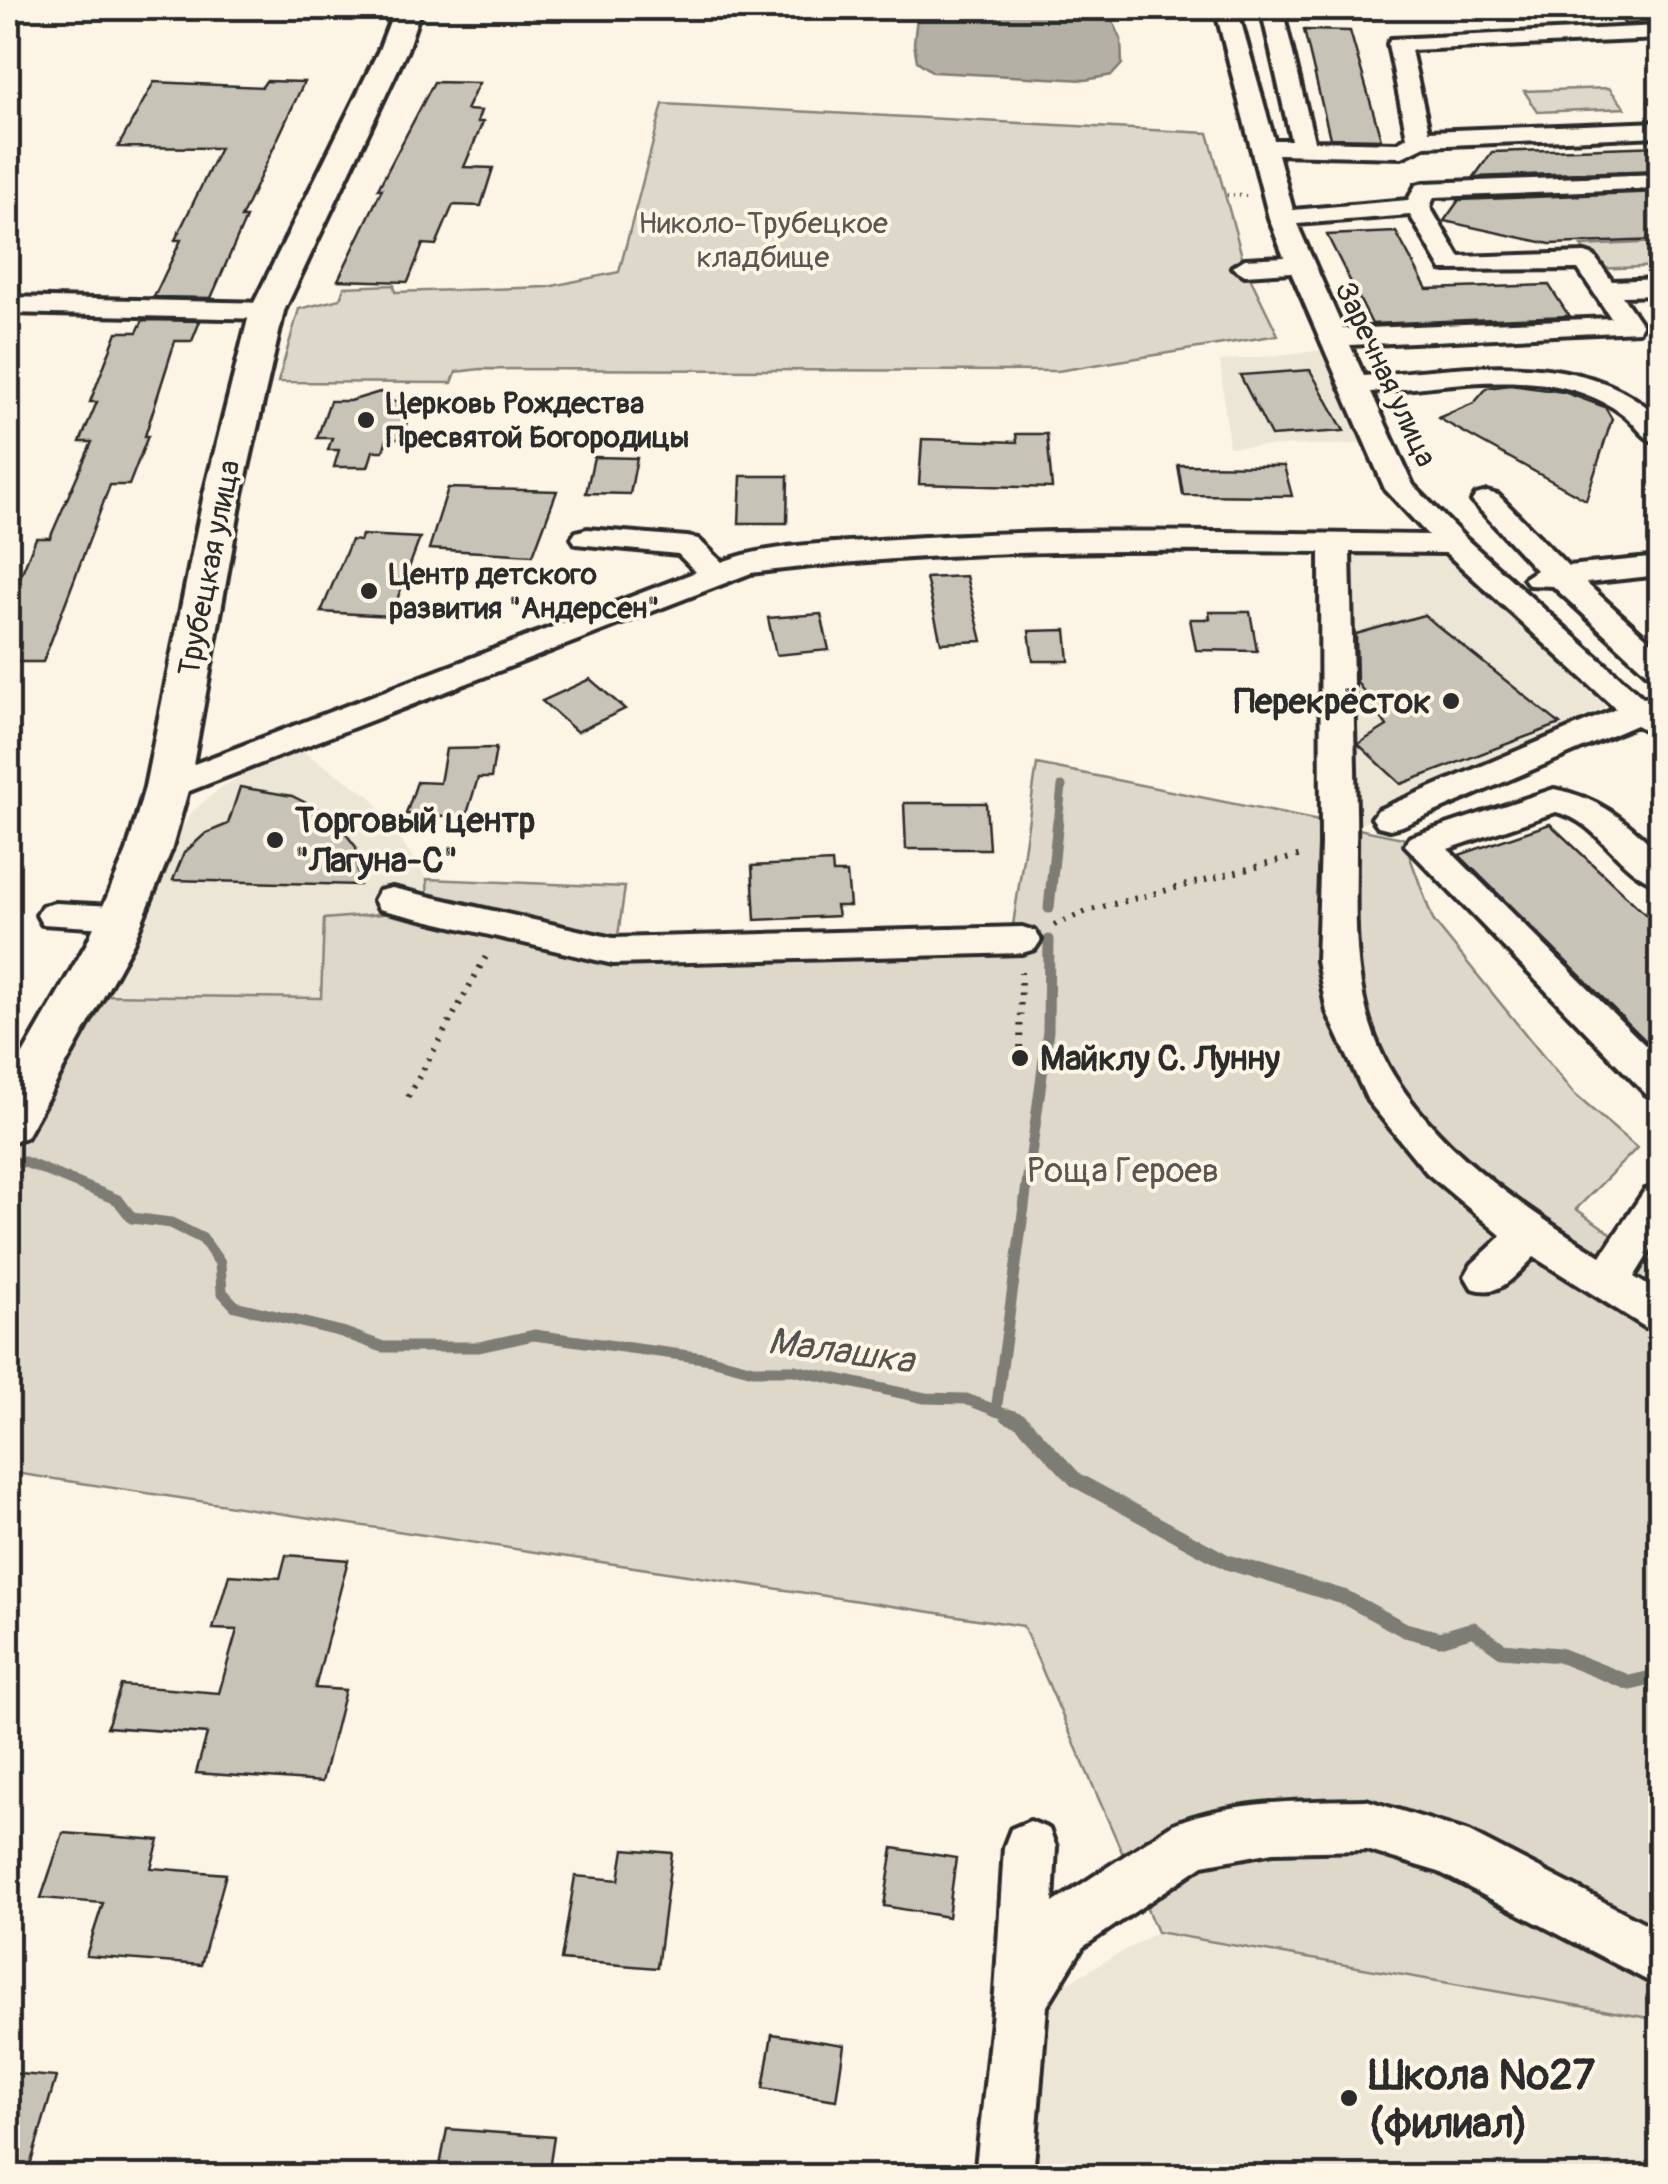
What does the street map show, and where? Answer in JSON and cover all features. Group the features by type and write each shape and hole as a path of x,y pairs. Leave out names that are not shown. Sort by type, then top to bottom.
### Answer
{"main road":[{"name":"Трубецкая улица","path":"14,1107 122,916 150,851 167,787 222,494 267,311 393,50 408,8"}],"street":[{"name":"Заречная улица","path":"1226,8 1282,218 1400,489 1501,588 1652,713"},
{"path":"1271,8 1304,147"},
{"path":"1419,139 1399,44 1660,32"},
{"path":"1262,147 1402,150 1419,139 1660,130"},
{"path":"1418,208 1426,190 1660,181"},
{"path":"1282,218 1418,208"},
{"path":"1333,338 1629,325 1585,260 1451,265 1418,208"},
{"path":"1245,267 1300,264"},
{"path":"1605,289 1660,287"},
{"path":"8,304 267,311"},
{"path":"1354,384 1550,376 1599,386 1644,413 1660,435"},
{"path":"1487,501 1558,574 1660,667"},
{"path":"587,538 687,546 717,575"},
{"path":"167,787 745,564 840,550 960,542 1454,544"},
{"path":"1335,544 1339,846 1336,961 1346,1012 1382,1091 1442,1162 1530,1234 1660,1316"},
{"path":"1501,588 1558,574 1660,566"},
{"path":"1390,818 1652,713"},
{"path":"1660,873 1607,824 1578,805 1554,800 1422,844 1660,1084"},
{"path":"392,900 613,951 1022,940"},
{"path":"55,915 122,916"},
{"path":"1607,1282 1660,1201"},
{"path":"1486,1276 1530,1234"},
{"path":"1020,1999 1064,1928 1192,1842 1272,1827 1366,1825 1450,1850 1660,1960"},
{"path":"1004,2176 1030,1847"}],"path":[{"path":"1059,924 1104,907 1339,846"},
{"path":"408,1097 505,924"},
{"path":"1020,1058 1022,940"}],"shaded area":[{"path":"918,8 1121,8 1113,21 1121,39 1122,64 1112,75 1085,80 933,72 917,61 914,43"},
{"path":"1325,350 1366,444 1229,447 1220,361"},
{"path":"1347,551 1443,552 1454,558 1606,707 1353,828"},
{"path":"301,750 371,797 427,879 429,910 322,998 99,995 166,851 193,811 220,788"},
{"name":"Школа №27 (филиал)","path":"1157,1932 1658,2019 1660,2176 1029,2176 1046,1995"}],"green space":[{"path":"1609,88 1625,108 1538,112 1524,91"},
{"name":"Николо-Трубецкое кладбище","path":"663,104 1208,133 1245,267 1278,335 1058,371 480,369 456,372 452,383 278,382 299,309 340,299 344,287 394,285 395,292 548,287 619,272"},
{"path":"1660,242 1660,266 1598,269 1581,246"},
{"name":"Роща Героев","path":"1037,764 1403,838 1433,920 1574,1094 1637,1148 1576,1209 1660,1267 1660,2020 1157,1932 1023,1626 8,1472 8,1154 99,995 321,998 324,919 428,910 427,879 625,887 617,943 1012,932"}],"building":[{"path":"1611,8 1660,8 1660,22 1625,24"},
{"path":"1304,30 1350,31 1381,139 1330,138"},
{"path":"266,81 304,82 241,218 246,218 211,298 154,297 181,240 175,240 220,148 118,147 154,82 262,87"},
{"path":"434,82 479,83 466,110 481,111 477,122 483,122 464,167 493,168 481,206 453,205 436,245 423,244 408,282 338,280 382,189 378,189"},
{"path":"1660,146 1660,170 1474,177 1492,152"},
{"path":"1660,192 1660,240 1550,244 1444,221 1459,200"},
{"path":"1396,232 1427,289 1549,285 1569,316 1372,324 1327,235"},
{"path":"143,320 200,321 192,341 175,341 148,436 129,485 110,485 43,662 8,662 8,607 36,538 50,538 92,442 80,442 97,402 90,402 117,332 137,332"},
{"path":"1310,370 1344,431 1271,436 1240,375"},
{"path":"1510,385 1564,392 1605,407 1612,419 1586,500 1438,418 1474,403 1487,388"},
{"name":"Церковь Рождества Пресвятой Богородицы","path":"380,392 390,401 413,401 402,439 387,439 383,451 373,451 368,467 334,467 339,450 328,450 332,438 317,438 330,401 350,401"},
{"path":"1016,434 1047,434 1052,488 919,484 922,439 1017,442"},
{"path":"594,457 637,458 630,494 586,493"},
{"path":"1178,465 1284,466 1292,496 1183,495"},
{"path":"741,476 788,476 787,523 739,523"},
{"path":"448,488 557,491 533,555 429,549"},
{"path":"362,535 420,538 391,616 321,612 351,540 360,541"},
{"path":"966,576 982,641 941,643 926,578"},
{"path":"1209,612 1250,612 1257,651 1196,650 1190,619 1210,619"},
{"path":"821,614 829,650 776,655 768,618"},
{"name":"Перекрёсток","path":"1424,615 1560,724 1401,784 1358,744 1387,726 1357,682 1356,634"},
{"path":"1066,630 1069,661 1033,661 1029,631"},
{"path":"590,679 625,709 577,732 542,701"},
{"path":"496,748 491,778 478,778 466,817 406,814 417,782 440,783 446,749"},
{"name":"Торговый центр \"Лагуна-С\"","path":"240,787 292,796 332,816 356,847 359,885 173,880 184,853 206,833 228,824"},
{"path":"904,803 986,803 989,849 906,849"},
{"path":"1550,824 1660,928 1660,1055 1459,855"},
{"path":"832,862 833,873 847,873 850,906 836,906 838,916 755,920 752,866"},
{"path":"286,1555 348,1560 315,1688 345,1690 322,1782 196,1773 207,1734 107,1727 121,1685 219,1693 237,1630 213,1629 229,1575 280,1578"},
{"path":"63,1833 159,1840 151,1868 226,1874 201,1965 86,1956 103,1903 41,1898"},
{"path":"893,1848 956,1858 948,1917 884,1906"},
{"path":"624,1849 672,1853 657,1968 561,1960 575,1876 619,1880"},
{"path":"772,2034 844,2045 836,2100 763,2088"},
{"path":"8,2073 56,2077 27,2176 8,2176"},
{"path":"447,2129 554,2137 548,2176 438,2176"}],"waterway":[{"path":"1058,823 1062,786"},
{"path":"1049,908 1058,820"},
{"path":"996,1411 1048,1031 1049,940"},
{"name":"Малашка","path":"8,1162 25,1162 118,1200 132,1218 171,1223 203,1239 220,1263 222,1292 235,1306 342,1332 383,1347 479,1347 534,1335 711,1359 753,1370 794,1370 925,1398 966,1399 996,1411"},
{"name":"Малашка","path":"996,1411 1015,1418"},
{"name":"Малашка","path":"1008,1416 1021,1421 1076,1480 1227,1562 1346,1598 1405,1630 1440,1639 1473,1629 1502,1650 1559,1655 1630,1683 1660,1676"}],"place":[{"name":"Церковь Рождества Пресвятой Богородицы","path":"366,420"},
{"name":"Центр детского развития \"Андерсен\"","path":"369,591"},
{"name":"Перекрёсток","path":"1451,701"},
{"name":"Торговый центр \"Лагуна-С\"","path":"275,840"},
{"name":"Майклу С. Лунну","path":"1020,1058"},
{"name":"Школа №27 (филиал)","path":"1349,2098"}]}
